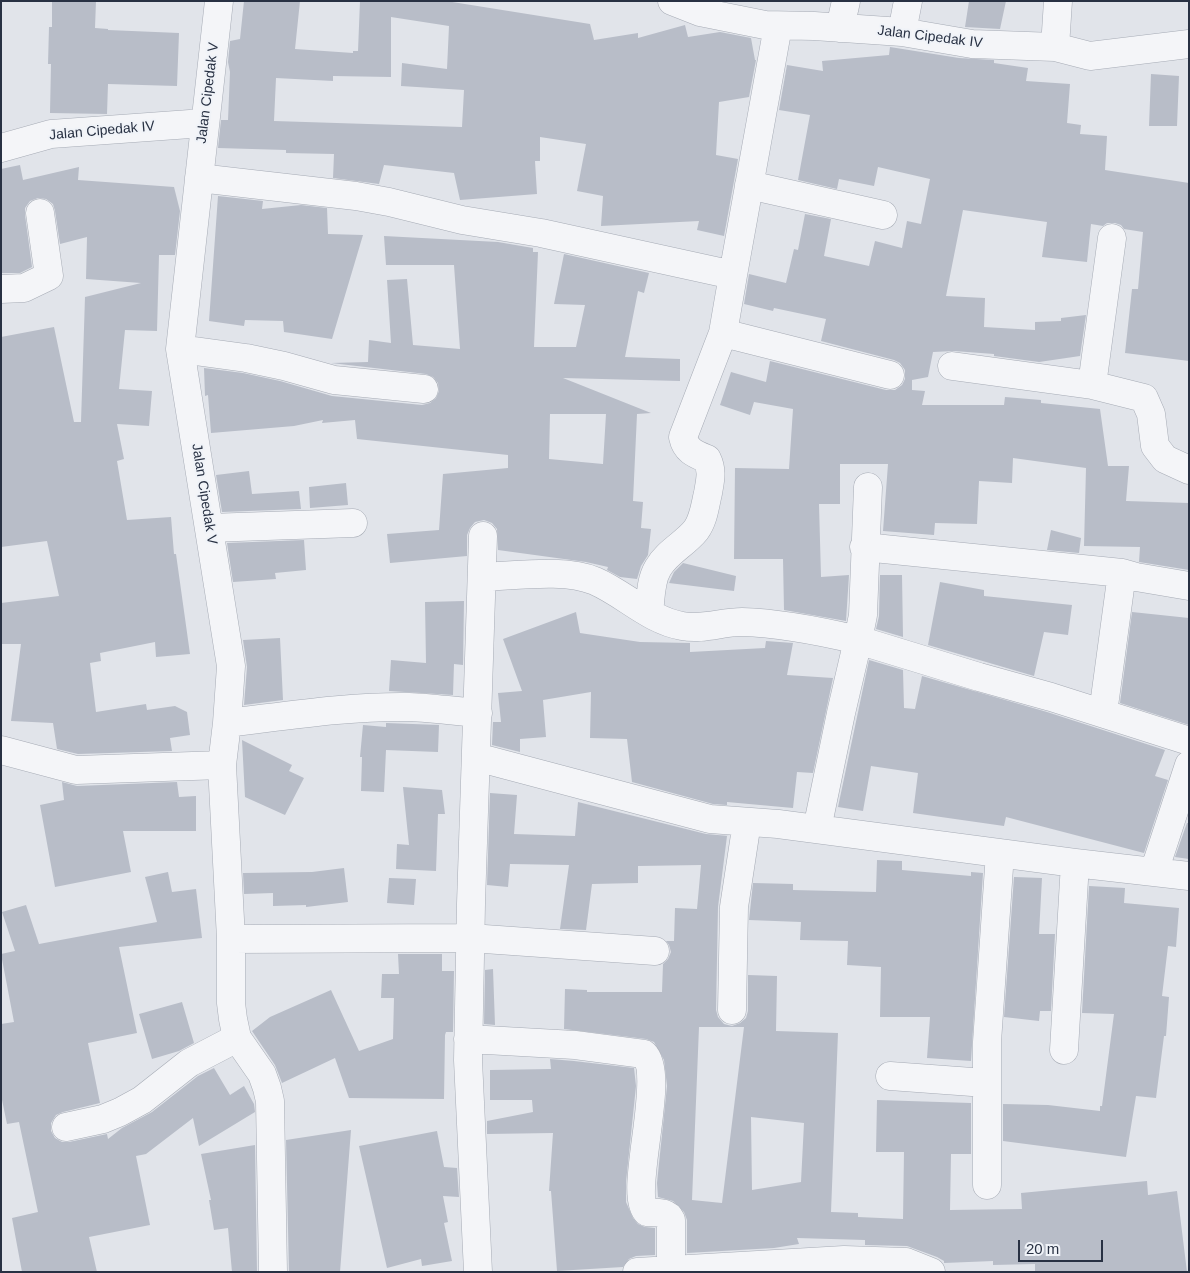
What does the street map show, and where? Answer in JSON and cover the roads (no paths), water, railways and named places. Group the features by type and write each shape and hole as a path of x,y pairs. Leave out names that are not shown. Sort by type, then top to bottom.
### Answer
{"street":[{"name":"Jalan Cipedak V","path":"219,1 180,348 231,666 222,765 231,939 232,1020 238,1038 262,1074 270,1101 274,1272"},
{"name":"Jalan Cipedak IV","path":"672,1 700,12 765,25 902,32 972,44 1054,47 1090,56 1189,44"},
{"path":"840,28 846,1"},
{"path":"902,32 908,1"},
{"path":"1054,47 1058,1"},
{"path":"649,613 653,579 658,568 666,556 696,530 702,519 711,477 711,467 708,459 691,452 685,444 683,437 724,333 778,26"},
{"name":"Jalan Cipedak IV","path":"1,148 51,134 204,123"},
{"path":"199,178 356,196 462,220 541,233 733,275"},
{"path":"749,185 884,215"},
{"path":"1,289 24,288 49,276 40,213"},
{"path":"1092,385 1112,238"},
{"path":"724,333 890,376"},
{"path":"180,348 246,358 334,380 424,390"},
{"path":"952,366 1092,385 1144,398 1151,414 1155,446 1166,459 1189,470"},
{"path":"817,829 863,615 864,547 868,487"},
{"path":"209,528 353,523"},
{"path":"478,1272 468,1039 483,536"},
{"path":"864,547 1122,573 1189,586"},
{"path":"1103,714 1122,573"},
{"path":"482,577 559,574 579,576 596,582 664,621 689,627 711,627 726,622 766,623 858,640 1189,741"},
{"path":"227,722 356,709 410,708 478,713"},
{"path":"1,750 76,770 222,765"},
{"path":"476,757 710,819 778,824 1189,876"},
{"path":"1154,872 1189,765"},
{"path":"732,1010 734,907 747,822"},
{"path":"988,1185 987,1042 1000,853"},
{"path":"1064,1050 1075,863"},
{"path":"231,939 470,938 655,951"},
{"path":"66,1127 103,1119 120,1112 142,1100 189,1063 238,1038"},
{"path":"468,1039 574,1045 644,1054 649,1059 652,1067 651,1096 642,1179 642,1206 647,1212 664,1213 671,1220 671,1270"},
{"path":"890,1076 986,1083"},
{"path":"637,1272 844,1260 906,1262 931,1272"}]}
